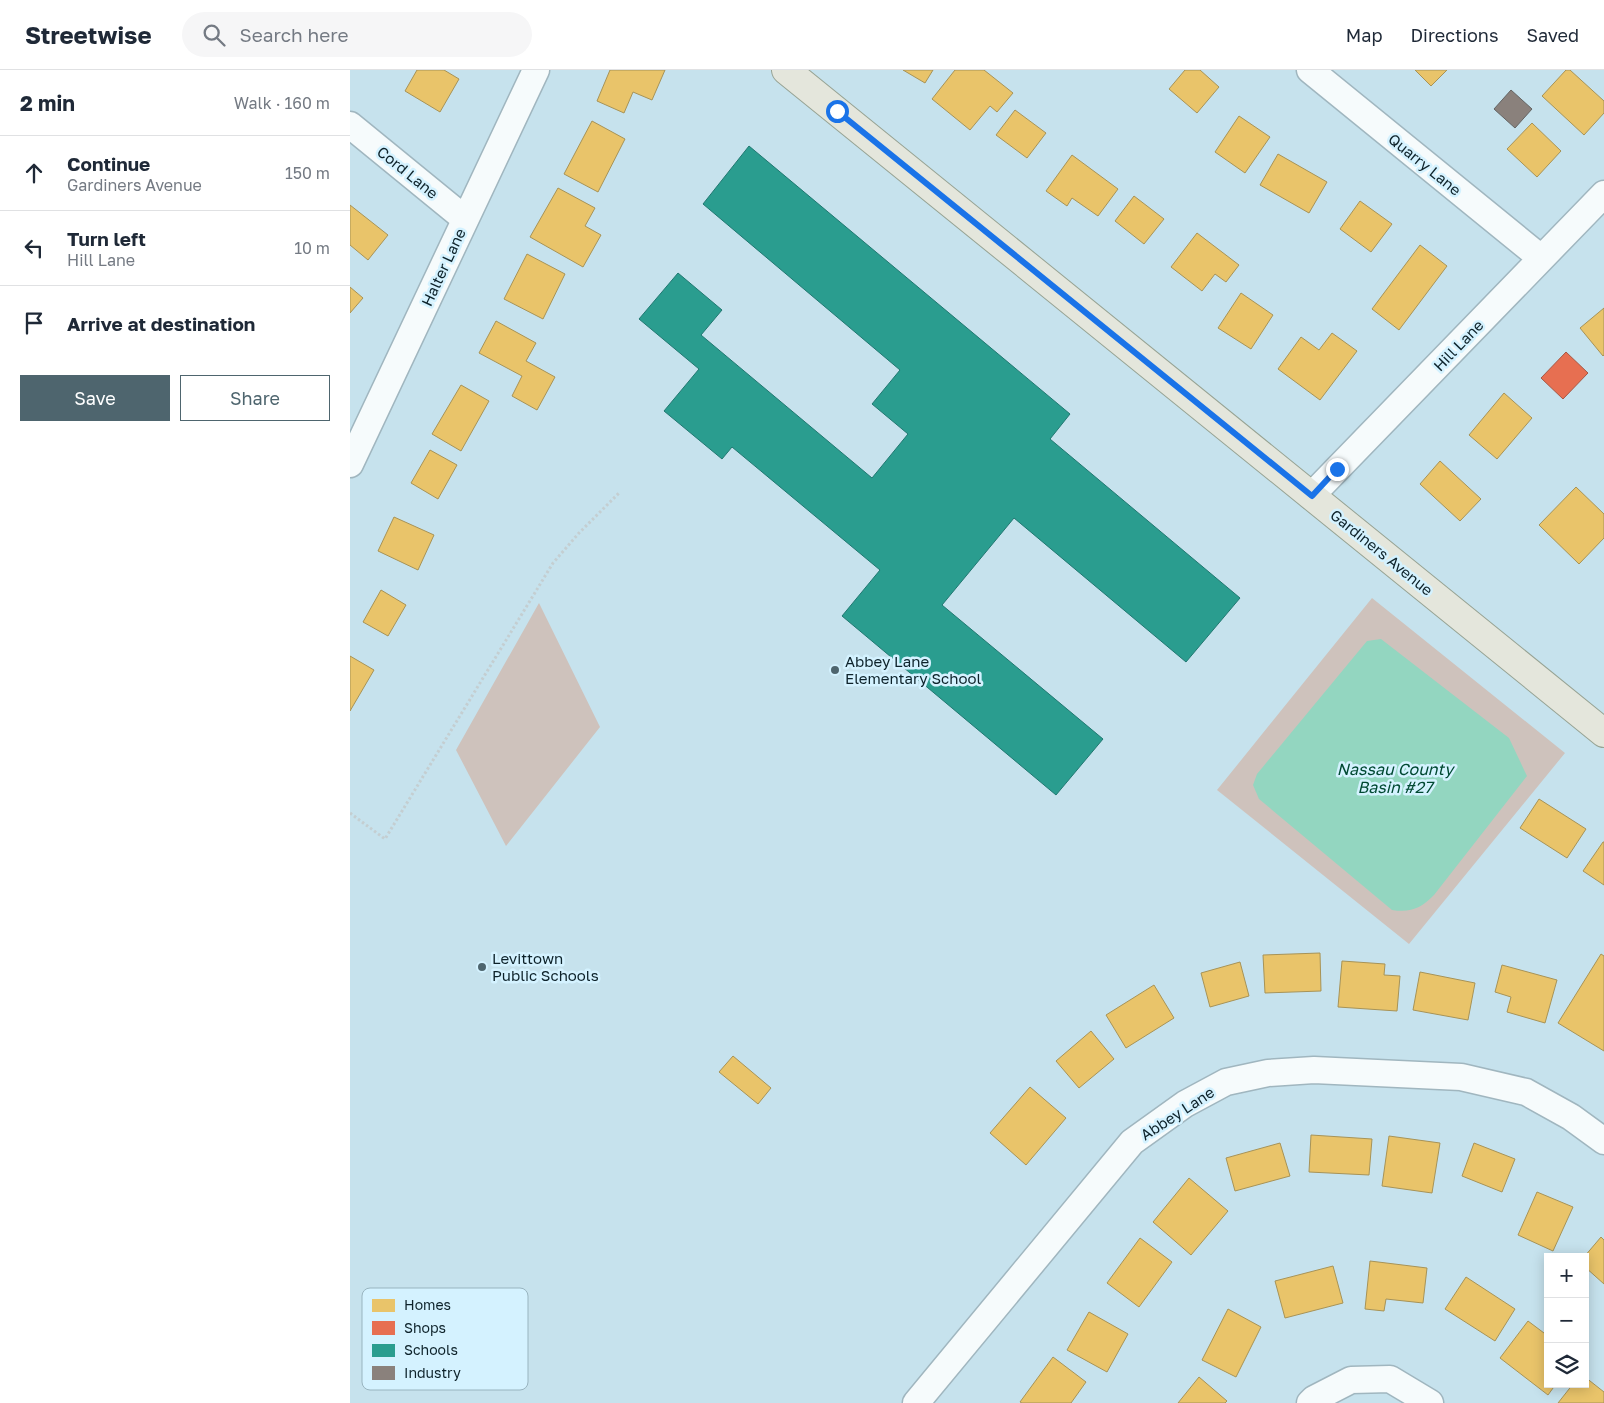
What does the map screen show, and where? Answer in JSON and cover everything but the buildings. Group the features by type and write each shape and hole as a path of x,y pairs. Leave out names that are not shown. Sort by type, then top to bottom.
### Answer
{"main road":[{"name":"Gardiners Avenue","path":"786,70 1604,733"}],"street":[{"name":"Halter Lane","path":"350,464 536,70"},
{"name":"Quarry Lane","path":"1310,70 1541,258"},
{"name":"Cord Lane","path":"350,125 466,219"},
{"name":"Hill Lane","path":"1312,496 1604,194"},
{"name":"Abbey Lane","path":"916,1403 1132,1142 1185,1104 1226,1082 1268,1072 1314,1070 1461,1077 1526,1092 1571,1117 1604,1141"},
{"path":"1310,1403 1314,1399 1352,1380 1390,1379 1430,1403"}],"path":[{"path":"350,813 384,839 553,563 578,533 620,492"}],"shaded area":[{"name":"Nassau County Basin #27","path":"1372,598 1565,753 1409,944 1217,790"},
{"path":"539,603 600,727 506,846 456,750"}],"water":[{"name":"Nassau County Basin #27","path":"1381,639 1509,738 1527,776 1434,895 1420,906 1405,911 1392,910 1259,799 1253,785 1257,774 1367,641"}],"place":[{"name":"Abbey Lane Elementary School","path":"835,670"},
{"name":"Levittown Public Schools","path":"482,967"}],"route":[{"path":"837,111 1312,496 1337,469"}]}
